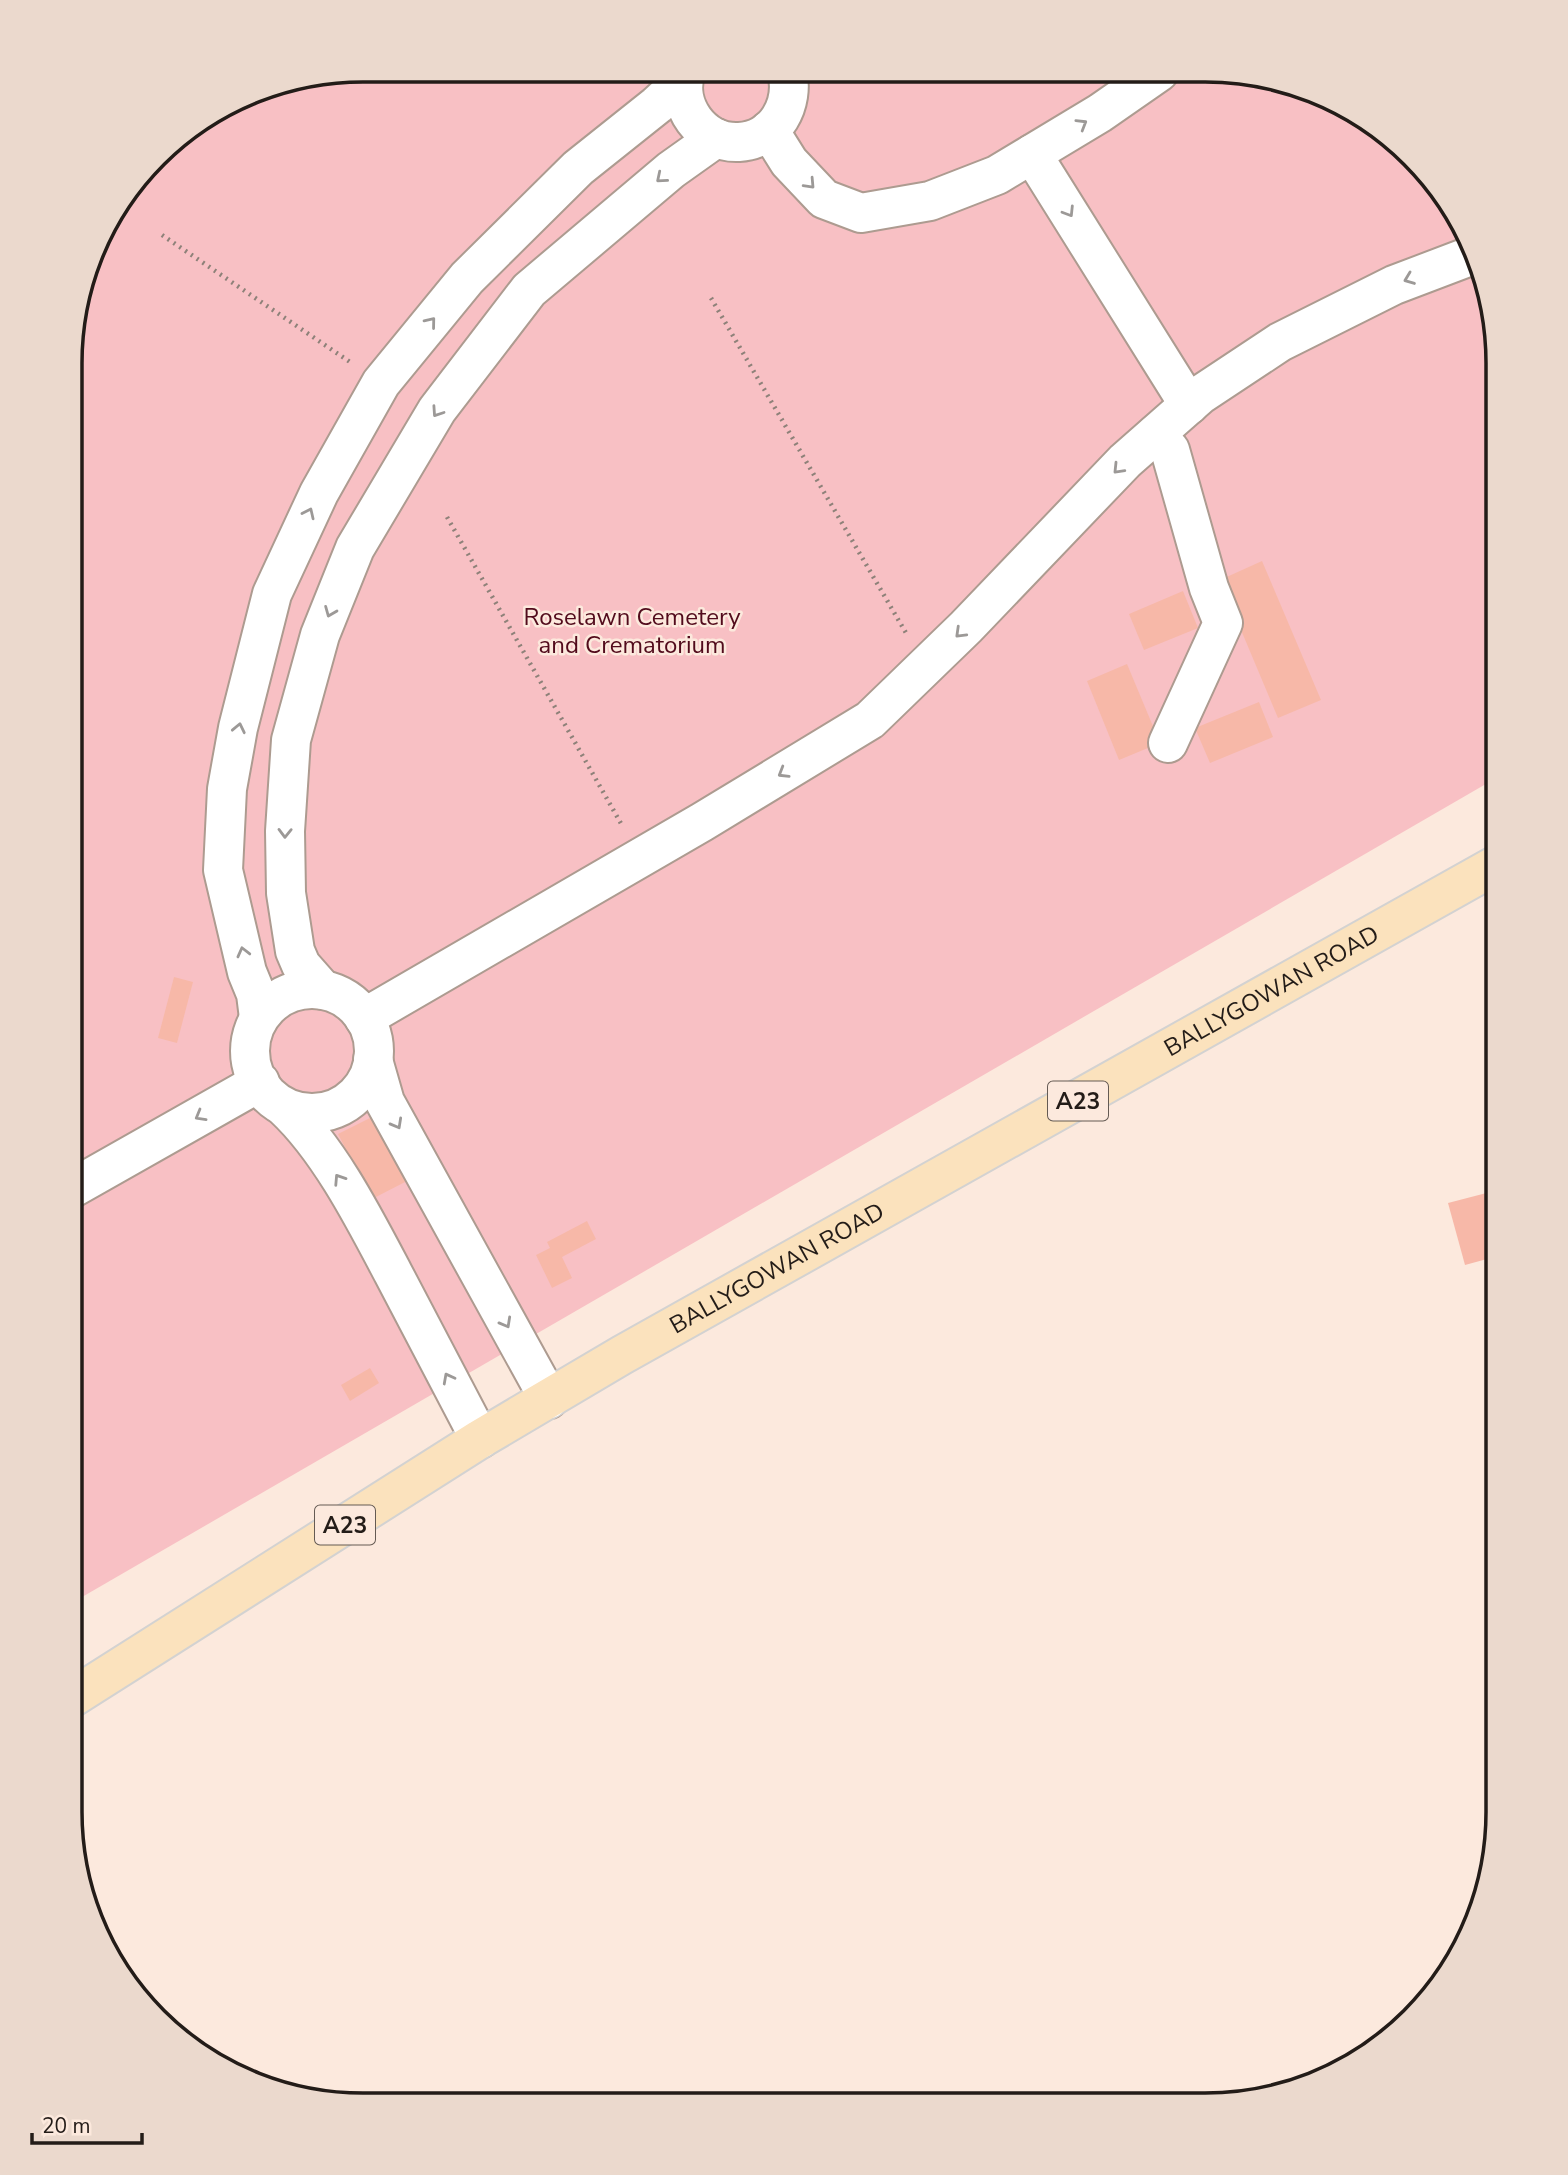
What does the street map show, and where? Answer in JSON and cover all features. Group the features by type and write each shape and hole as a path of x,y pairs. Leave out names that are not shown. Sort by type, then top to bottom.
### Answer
{"main road":[{"name":"BALLYGOWAN ROAD","path":"82,1691 480,1439 657,1335 1486,871"}],"lane":[{"path":"260,1018 223,870 227,789 238,728 272,594 319,493 382,383 467,278 578,168 657,105 679,82"},
{"path":"685,82 685,104 697,125 716,138 739,142 761,136 781,102 802,82"},
{"path":"781,102 789,162 824,199 861,213 930,201 997,175 1100,113 1145,82"},
{"path":"323,990 301,965 295,951 286,894 285,831 290,753 291,740 320,635 355,548 437,410 529,290 671,170 716,138"},
{"path":"1032,154 1189,405"},
{"path":"364,1018 640,858 870,720 966,627 1125,461 1189,405 1280,342 1394,285 1465,258"},
{"path":"1156,433 1170,450 1209,588 1223,623 1168,743"},
{"path":"272,1095 309,1114 334,1110 356,1097 370,1076 375,1051 371,1030 360,1011 344,997 323,990 302,990 278,999 260,1018 251,1042 252,1069 272,1095 300,1122 365,1220 480,1439"},
{"path":"373,1060 385,1102 549,1399"},
{"path":"82,1184 272,1095"}],"path":[{"path":"162,234 382,383"},
{"path":"711,298 925,666"},
{"path":"447,517 640,858"}],"green space":[{"name":"Roselawn Cemetery and Crematorium","path":"363,82 1205,82 1278,92 1329,111 1376,140 1404,164 1428,192 1457,239 1476,290 1486,363 1486,784 82,1597 83,345 88,308 97,273 120,223 140,192 164,164 192,140 223,120 239,111 290,92"}],"building":[{"path":"1262,561 1321,700 1278,718 1220,580"},
{"path":"1183,591 1198,628 1144,650 1129,614"},
{"path":"1127,664 1160,743 1119,760 1087,681"},
{"path":"1259,702 1273,737 1210,763 1195,728"},
{"path":"174,977 193,982 177,1043 158,1038"},
{"path":"380,1113 409,1180 372,1199 338,1134"},
{"path":"1486,1193 1486,1259 1465,1265 1448,1203"},
{"path":"587,1221 596,1239 562,1257 572,1278 552,1288 536,1255 550,1248 547,1242"},
{"path":"370,1368 379,1383 350,1401 341,1385"}]}
